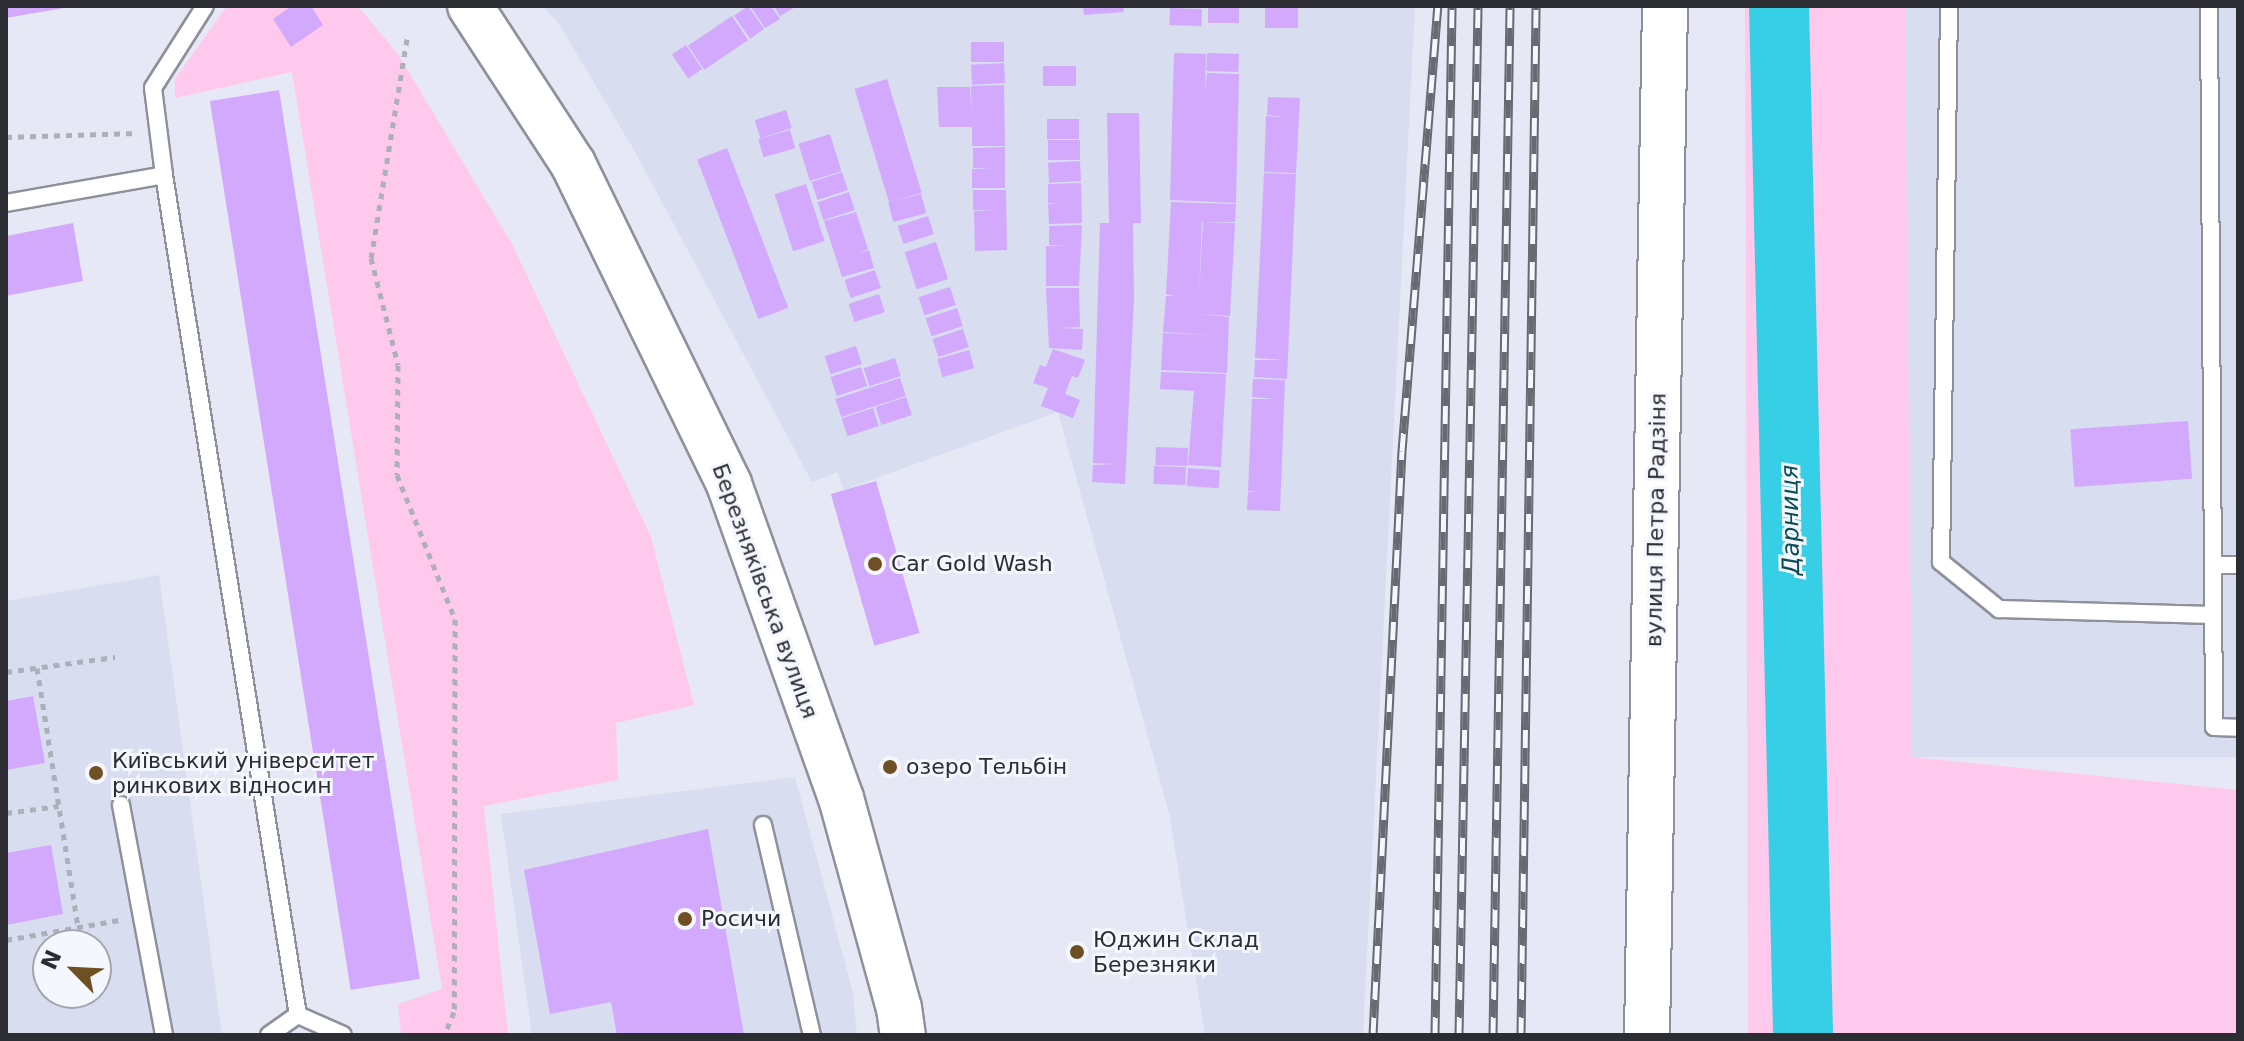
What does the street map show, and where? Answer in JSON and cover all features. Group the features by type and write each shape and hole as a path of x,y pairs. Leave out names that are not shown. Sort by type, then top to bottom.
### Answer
{"street":[{"name":"Березняківська вулиця","path":"470,6 573,164 729,484 841,798 899,1008 903,1035"},
{"name":"вулиця Петра Радзіня","path":"1647,1035 1665,6"}],"lane":[{"path":"205,6 153,88 164,175 298,1015"},
{"path":"1949,6 1941,562 1999,609 2213,615"},
{"path":"2209,6 2214,727 2238,728"},
{"path":"6,203 164,175"},
{"path":"2213,565 2238,565"},
{"path":"121,805 164,1035"},
{"path":"763,825 812,1035"},
{"path":"269,1035 298,1015"},
{"path":"298,1015 343,1035"}],"path":[{"path":"407,39 371,258 398,365 397,475 455,619 454,1012 444,1035"},
{"path":"6,137 158,132"},
{"path":"6,672 115,657"},
{"path":"37,668 78,928"},
{"path":"6,813 59,806"},
{"path":"6,940 142,916"}],"shaded area":[{"path":"227,6 358,6 398,54 512,244 651,537 694,705 616,723 618,780 484,806 508,1035 401,1034 398,1004 442,989 292,72 175,98 175,79"},
{"path":"543,6 1415,6 1363,1035 1205,1035 1169,813 1058,412 844,490 837,472 812,482 634,150 559,24"},
{"path":"1745,6 1905,6 1912,757 2238,790 2238,1035 1748,1033"},
{"path":"1905,6 2238,6 2238,757 1905,757"},
{"name":"Київський університет ринкових відносин","path":"159,575 222,1035 6,1035 6,601"},
{"path":"795,777 853,993 857,1035 532,1035 501,814"}],"building":[{"path":"6,6 63,6 64,8 6,18"},
{"path":"292,6 311,6 323,25 291,47 273,19"},
{"path":"748,6 764,29 750,39 734,16"},
{"path":"750,6 771,6 780,19 765,28"},
{"path":"774,6 797,6 780,16"},
{"path":"1083,6 1123,6 1124,12 1084,15"},
{"path":"1208,6 1239,6 1239,23 1208,23"},
{"path":"1265,6 1298,6 1298,28 1265,28"},
{"path":"1170,8 1202,9 1201,26 1169,25"},
{"path":"732,16 748,40 704,70 688,46"},
{"path":"971,42 1004,42 1004,62 971,62"},
{"path":"686,45 702,69 688,79 672,55"},
{"path":"1174,53 1206,54 1205,91 1207,73 1239,74 1236,203 1170,200"},
{"path":"1207,53 1239,54 1238,72 1206,71"},
{"path":"1004,63 1005,83 972,85 971,65"},
{"path":"1043,66 1076,66 1076,86 1043,86"},
{"path":"887,79 922,193 889,203 854,89"},
{"path":"1004,85 1005,146 972,146 972,127 939,127 937,87 970,87 972,117 971,86"},
{"path":"279,90 420,979 351,990 210,101"},
{"path":"1268,97 1300,98 1296,173 1264,172 1266,116 1284,117 1267,115"},
{"path":"786,110 792,128 760,138 755,120"},
{"path":"1107,113 1139,113 1141,223 1133,223 1134,298 1125,484 1092,482 1093,465 1115,464 1093,463 1100,223 1109,223"},
{"path":"1047,119 1079,119 1079,139 1047,139"},
{"path":"790,130 795,148 764,157 758,139"},
{"path":"830,134 841,171 810,181 798,144"},
{"path":"1048,140 1080,140 1080,160 1048,160"},
{"path":"1005,147 1005,188 972,188 972,169 991,168 973,168 973,148"},
{"path":"727,148 788,308 758,319 697,159"},
{"path":"1080,161 1081,181 1049,183 1048,163"},
{"path":"842,172 848,190 817,200 812,182"},
{"path":"1264,173 1296,174 1287,379 1254,377 1255,360 1284,360 1255,358"},
{"path":"1081,183 1082,223 1049,224 1048,204 1058,203 1048,203 1048,184"},
{"path":"806,184 825,241 793,251 775,194"},
{"path":"973,190 1006,190 1007,250 975,251 974,211 995,210 973,210"},
{"path":"849,192 855,210 823,220 818,202"},
{"path":"921,194 926,213 893,222 888,203"},
{"path":"1171,202 1236,204 1235,222 1203,222 1235,223 1230,316 1198,314 1229,317 1227,373 1161,370 1163,333 1212,335 1163,332 1166,296 1175,296 1166,294"},
{"path":"856,212 868,249 857,254 869,250 874,268 842,277 824,221"},
{"path":"928,216 934,234 903,244 898,226"},
{"path":"73,223 83,281 6,296 6,236"},
{"path":"1082,225 1079,286 1046,286 1046,246 1070,246 1049,245 1049,226"},
{"path":"936,242 948,279 917,289 905,252"},
{"path":"875,270 881,288 850,298 845,280"},
{"path":"950,287 956,305 924,315 919,297"},
{"path":"1046,288 1079,288 1080,327 1059,328 1083,329 1082,350 1049,348"},
{"path":"879,294 885,312 854,322 849,304"},
{"path":"957,308 963,326 931,336 926,318"},
{"path":"963,329 969,347 938,357 933,339"},
{"path":"856,346 862,364 830,374 825,356"},
{"path":"1053,349 1085,360 1078,378 1072,376 1065,394 1080,400 1073,418 1041,406 1048,388 1033,383 1040,365 1046,367"},
{"path":"969,350 974,368 943,377 937,359"},
{"path":"895,358 901,376 869,386 864,368"},
{"path":"861,367 867,386 837,396 831,377"},
{"path":"1161,372 1226,374 1221,467 1188,465 1194,391 1160,389"},
{"path":"900,378 906,396 841,417 835,399"},
{"path":"1253,379 1285,380 1280,511 1247,510 1248,492 1258,492 1248,491 1252,399 1274,399 1252,397"},
{"path":"906,397 912,415 881,425 876,407"},
{"path":"873,408 879,426 847,436 842,418"},
{"path":"2188,421 2192,479 2074,487 2070,429"},
{"path":"1156,447 1188,448 1187,466 1155,465"},
{"path":"1154,466 1186,467 1185,485 1153,484"},
{"path":"1188,468 1220,470 1219,488 1187,486"},
{"name":"Car Gold Wash","path":"876,481 920,633 874,646 831,494"},
{"path":"33,696 45,763 6,770 6,701"},
{"path":"708,829 744,1035 617,1035 611,1002 550,1014 524,870"},
{"path":"51,845 63,914 6,925 6,853"}],"waterway":[{"name":"Дарниця","path":"1779,6 1803,1035"}],"railway":[{"path":"1373,1035 1402,451 1438,6"},
{"path":"1435,1035 1452,6"},
{"path":"1459,1035 1478,6"},
{"path":"1493,1035 1510,6"},
{"path":"1521,1035 1536,6"}],"place":[{"name":"Car Gold Wash","path":"875,564"},
{"name":"озеро Тельбін","path":"890,767"},
{"name":"Київський університет ринкових відносин","path":"96,773"},
{"name":"Росичи","path":"685,919"},
{"name":"Юджин Склад Березняки","path":"1077,952"}]}
